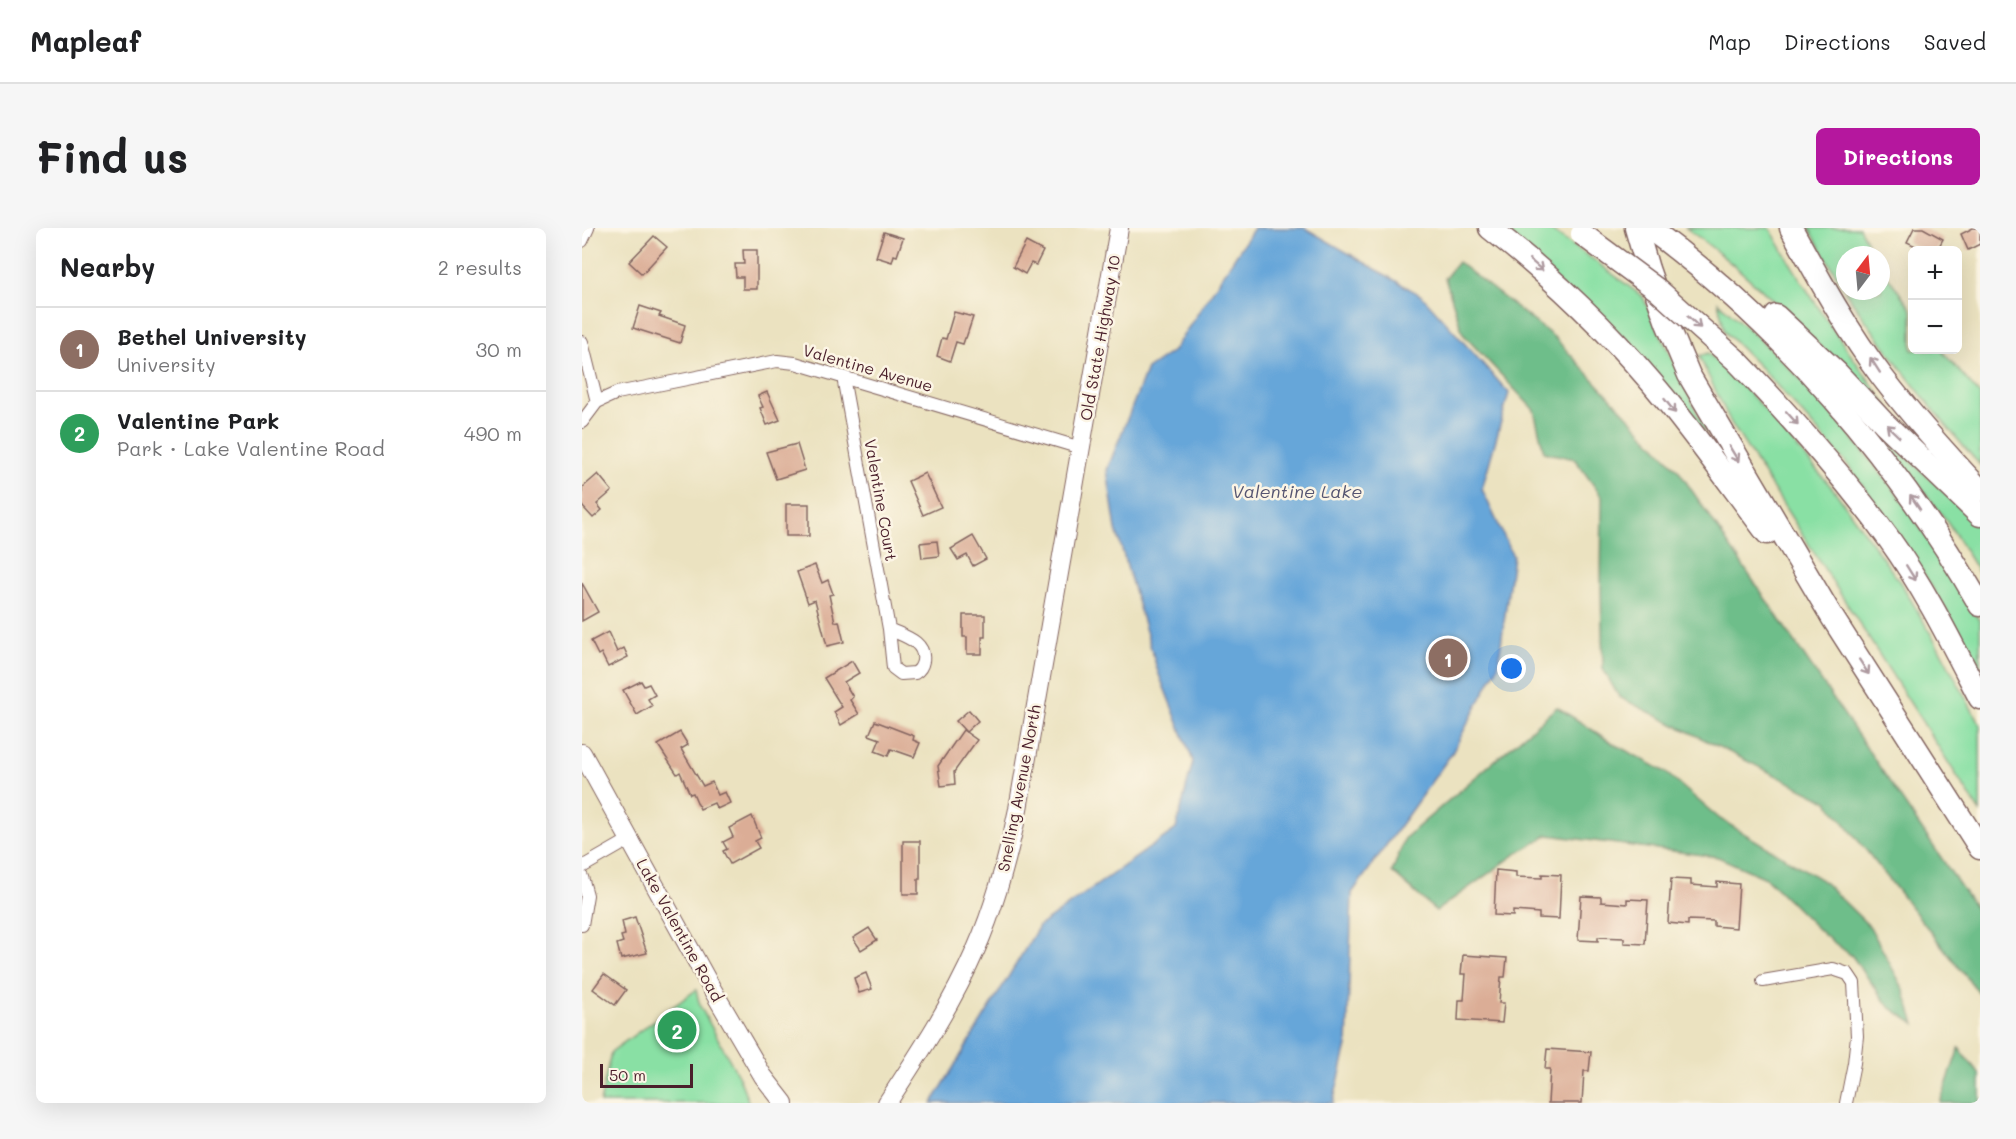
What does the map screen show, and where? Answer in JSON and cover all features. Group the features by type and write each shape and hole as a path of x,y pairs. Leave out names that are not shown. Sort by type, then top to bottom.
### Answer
{"highway":[{"path":"1491,228 1567,293 1654,386 1832,617"},
{"path":"1636,228 1667,323 1689,375 1832,617 1980,848"},
{"path":"1649,228 1739,292 1836,401 1904,487 1954,560 1980,605"},
{"path":"1671,228 1739,292 1830,367 1980,515"},
{"path":"1791,228 1839,311 1882,376 1918,421 1980,490"},
{"path":"1577,231 1659,291 1737,361 1824,454 1890,540 1929,601 1980,698"}],"street":[{"path":"582,241 588,228"},
{"name":"Old State Highway 10","path":"1081,448 1119,228"},
{"path":"582,342 597,402 582,422"},
{"name":"Valentine Avenue","path":"597,402 617,393 777,361 795,363 1081,448"},
{"name":"Valentine Court","path":"843,377 889,629"},
{"name":"Snelling Avenue North","path":"887,1103 937,1026 958,986 977,948 1004,869 1018,809 1081,448"},
{"name":"Lake Valentine Road","path":"582,753 763,1076 784,1103"},
{"path":"582,867 629,840"},
{"path":"582,877 587,895 582,925"},
{"path":"1763,981 1833,969 1848,974 1854,983 1857,1036 1846,1103"}],"green space":[{"path":"1504,228 1547,228 1643,297 1707,434"},
{"path":"1686,228 1770,228 1827,320 1890,409 1885,414 1765,293"},
{"path":"1809,228 1859,228 1869,246 1836,246 1836,274"},
{"path":"1458,262 1554,337 1678,470 1980,915 1980,994 1827,801 1619,697 1603,669 1602,497 1575,459 1544,452 1534,410 1463,334 1445,278"},
{"path":"1890,279 1908,304 1908,354 1944,354 1980,395 1980,465 1944,423 1851,300 1890,300"},
{"path":"1718,302 1809,388 1899,496 1980,622 1980,671 1959,631 1901,537 1847,464 1762,369 1725,332"},
{"path":"1708,353 1757,401 1834,490 1904,588 1980,725 1980,812 1731,423 1699,356"},
{"path":"1873,425 1980,526 1980,575 1949,524"},
{"path":"1557,707 1614,744 1664,771 1720,819 1822,880 1870,927 1904,990 1915,1024 1889,1007 1852,956 1824,935 1766,878 1718,857 1548,835 1516,854 1436,911 1392,872 1405,838"},
{"path":"696,990 700,1006 739,1077 749,1103 600,1103 611,1052"},
{"path":"1959,1048 1980,1075 1980,1103 1940,1103"}],"water":[{"name":"Valentine Lake","path":"1254,228 1305,228 1422,296 1509,393 1482,489 1513,556 1498,666 1452,753 1352,893 1347,1046 1333,1103 932,1103 1039,926 1176,829 1193,761 1158,672 1116,529 1107,470 1147,369 1173,351"}],"building":[{"path":"1914,228 1923,228 1943,239 1939,246 1916,246 1907,242"},
{"path":"1973,228 1980,228 1980,244 1968,250 1961,234"},
{"path":"884,232 903,238 897,256 894,255 892,262 876,257"},
{"path":"654,236 667,247 642,274 629,262"},
{"path":"1026,242 1043,251 1036,265 1031,263 1025,274 1013,267"},
{"path":"743,250 757,250 757,289 743,289 743,277 736,277 735,264 744,264"},
{"path":"640,306 661,313 659,316 685,325 680,343 633,328"},
{"path":"954,312 973,317 963,344 956,342 950,361 937,356 942,338 946,339"},
{"path":"767,392 780,420 767,425 758,396"},
{"path":"797,444 805,470 776,479 766,452"},
{"path":"925,473 941,507 923,515 908,481"},
{"path":"598,474 612,491 597,504 602,510 593,518 582,506 582,488"},
{"path":"786,504 809,504 809,536 786,536"},
{"path":"973,536 986,559 973,566 967,555 958,560 951,549"},
{"path":"937,541 939,556 922,558 920,543"},
{"path":"815,565 822,583 828,580 833,594 829,595 835,622 839,621 844,642 827,646 815,600 808,603 797,572"},
{"path":"582,583 598,612 582,621"},
{"path":"963,615 985,615 982,654 967,654 967,637 963,637"},
{"path":"608,632 617,652 624,648 628,657 608,667 601,653 598,655 591,641"},
{"path":"852,661 859,673 844,682 853,697 850,700 859,714 841,725 834,712 842,707 824,678"},
{"path":"641,681 644,686 649,684 655,695 648,699 652,706 637,715 623,690"},
{"path":"969,710 978,721 966,732 956,721"},
{"path":"875,721 914,736 913,740 920,743 914,757 891,749 888,756 875,751 880,739 869,735"},
{"path":"963,730 977,740 954,772 955,784 941,786 938,766"},
{"path":"680,732 688,745 681,749 703,786 712,782 718,795 725,792 730,803 717,809 714,803 700,809 680,772 677,774 658,745"},
{"path":"752,816 761,838 755,841 759,848 730,864 723,851 727,849 723,842 733,837 729,828"},
{"path":"903,841 920,841 918,894 903,894"},
{"path":"1496,870 1516,872 1516,877 1542,878 1542,874 1561,875 1559,919 1539,918 1539,913 1513,911 1513,916 1494,915"},
{"path":"1671,879 1691,880 1691,885 1717,887 1717,882 1739,884 1736,928 1714,926 1714,921 1688,920 1688,925 1668,923"},
{"path":"1581,896 1601,897 1601,902 1627,904 1627,899 1648,900 1645,944 1624,943 1624,938 1598,937 1598,941 1578,940"},
{"path":"635,917 647,953 621,959 617,944 623,942 621,936 625,935 622,921"},
{"path":"869,928 877,940 861,950 853,938"},
{"path":"1463,955 1507,958 1505,977 1501,977 1499,1003 1504,1003 1502,1023 1458,1020 1459,1000 1464,1000 1466,974 1461,974"},
{"path":"866,973 872,989 859,993 854,978"},
{"path":"604,974 626,990 615,1005 593,989"},
{"path":"1547,1049 1591,1052 1589,1071 1584,1071 1582,1103 1548,1103 1550,1069 1545,1069"}],"place":[{"name":"Bethel University","path":"1448,658"},
{"name":"Valentine Park","path":"677,1030"}]}
